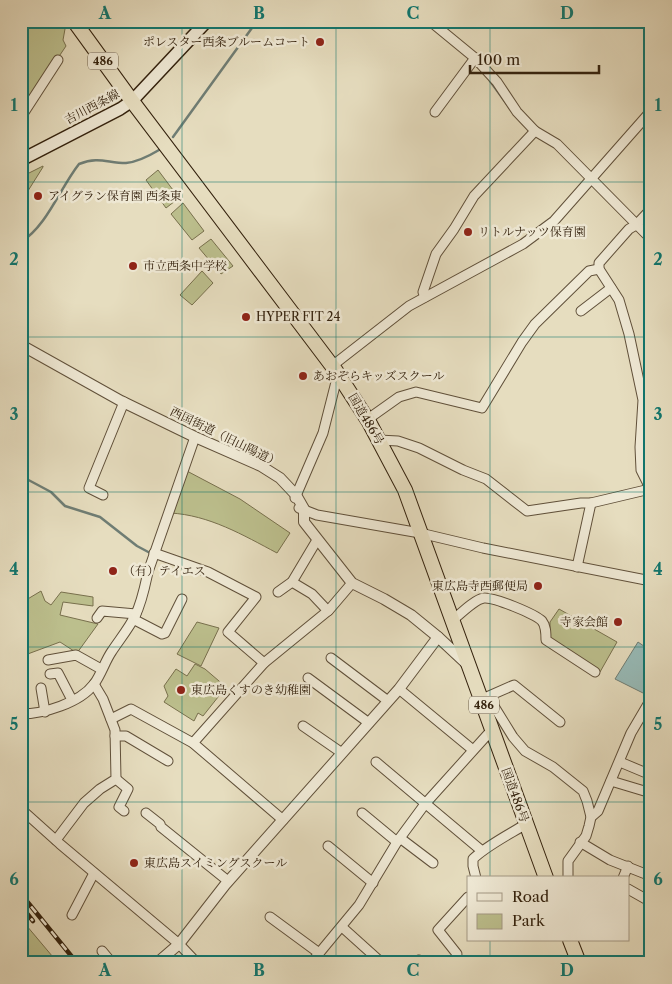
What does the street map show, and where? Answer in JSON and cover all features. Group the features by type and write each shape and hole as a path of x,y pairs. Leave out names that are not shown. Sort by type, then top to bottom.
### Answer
{"highway":[{"name":"国道486号","path":"74,21 335,370 368,420 406,490 545,876"},
{"path":"570,942 575,961"}],"main road":[{"name":"吉川西条線","path":"21,160 132,101 207,21"}],"street":[{"path":"430,21 497,82 517,112 535,131 557,144 651,239"},
{"path":"21,117 58,60"},
{"path":"435,112 473,61"},
{"path":"651,112 590,178 554,221 523,244 409,306 335,370 323,433 299,502 317,515 420,533 483,548 651,581"},
{"path":"425,297 424,292 436,254 474,196 535,131"},
{"path":"378,440 398,441 486,478 527,511 591,503 650,489 641,470 640,447 643,400 629,334 619,300 599,269 599,263 629,229 636,225 651,209"},
{"path":"368,420 399,397 416,392 482,408 535,324 589,271 599,269"},
{"path":"580,311 611,288"},
{"name":"西国街道（旧山陽道）","path":"21,345 124,402 195,437 262,466 280,478 299,502 304,522 352,583 411,615 438,637 470,668"},
{"path":"104,495 89,488 124,402"},
{"path":"21,714 46,712 61,706 86,692 94,684 101,669 134,617 154,553 195,437"},
{"path":"577,567 591,503"},
{"path":"278,592 292,582 318,540"},
{"path":"154,553 208,572 256,597 228,632 264,663"},
{"path":"292,582 312,594 328,611"},
{"path":"193,743 264,663 328,611 352,583"},
{"path":"452,621 476,601 484,598 500,601 541,620 545,626 546,640 595,672"},
{"path":"97,618 102,611 134,617 162,634 165,632 182,599"},
{"path":"157,963 179,944 228,881 399,689 438,637"},
{"path":"48,660 76,655 101,669"},
{"path":"332,658 388,701"},
{"path":"50,674 58,673 72,700"},
{"path":"308,678 369,723"},
{"path":"94,684 103,700 115,730 116,779"},
{"path":"482,699 514,685 560,722"},
{"path":"41,688 46,712"},
{"path":"399,689 473,750"},
{"path":"590,817 598,811 631,733 651,698"},
{"path":"482,699 492,703 512,737 525,751 553,767 580,788 587,801 590,817 586,836 568,861 568,876"},
{"path":"111,719 131,709 193,743 282,820"},
{"path":"303,726 342,754"},
{"path":"311,963 342,927 425,804 488,734 493,733"},
{"path":"115,736 126,736 168,761"},
{"path":"376,762 482,851"},
{"path":"620,762 651,775"},
{"path":"116,779 128,788 119,808 124,811"},
{"path":"56,840 84,803 100,789 116,779"},
{"path":"612,781 651,793"},
{"path":"21,809 179,944 197,963"},
{"path":"146,813 160,824 160,827 228,881"},
{"path":"362,813 433,863"},
{"path":"475,876 472,866 473,859 482,851 526,824"},
{"path":"580,842 610,860 648,875"},
{"path":"328,846 373,883"},
{"path":"624,876 628,866"},
{"path":"72,915 94,873"},
{"path":"630,890 651,902"},
{"path":"457,954 438,930 467,900"},
{"path":"270,917 319,953"},
{"path":"342,927 382,963"},
{"path":"102,951 112,963"}],"green space":[{"path":"21,21 60,21 65,29 63,40 66,46 21,113"},
{"path":"43,167 21,202 21,177"},
{"path":"158,170 179,198 166,208 146,180"},
{"path":"183,203 204,231 192,240 171,214"},
{"path":"211,239 233,266 221,274 199,248"},
{"path":"202,271 213,283 192,305 180,295"},
{"path":"185,470 240,499 290,533 277,553 212,522 170,513"},
{"path":"41,591 45,601 51,605 61,592 93,597 93,606 63,602 60,615 98,624 77,653 60,642 25,655 21,653 21,603"},
{"path":"559,609 617,642 600,672 550,638 550,622"},
{"path":"197,622 219,628 201,666 177,654"},
{"path":"195,664 205,669 226,687 203,716 198,713 194,721 164,702 168,696 164,686 176,669 187,676"},
{"path":"21,919 58,963 21,963"}],"water":[{"path":"638,642 651,651 651,690 647,695 615,679"}],"waterway":[{"path":"173,137 257,21"},
{"path":"490,81 512,111"},
{"path":"21,242 46,217 79,164 92,160 126,163 143,158 159,150"},
{"path":"21,476 51,492 65,506 100,517 137,546 152,554"}],"railway":[{"path":"21,894 77,963"},
{"path":"21,906 33,921"}],"place":[{"name":"ポレスター西条ブルームコート","path":"320,42"},
{"name":"アイグラン保育園 西条東","path":"38,196"},
{"name":"リトルナッツ保育園","path":"468,232"},
{"name":"市立西条中学校","path":"133,266"},
{"name":"HYPER FIT 24","path":"246,317"},
{"name":"あおぞらキッズスクール","path":"303,376"},
{"name":"（有）テイエス","path":"113,571"},
{"name":"東広島寺西郵便局","path":"538,586"},
{"name":"寺家会館","path":"618,622"},
{"name":"東広島くすのき幼稚園","path":"181,690"},
{"name":"東広島スイミングスクール","path":"134,863"}]}
